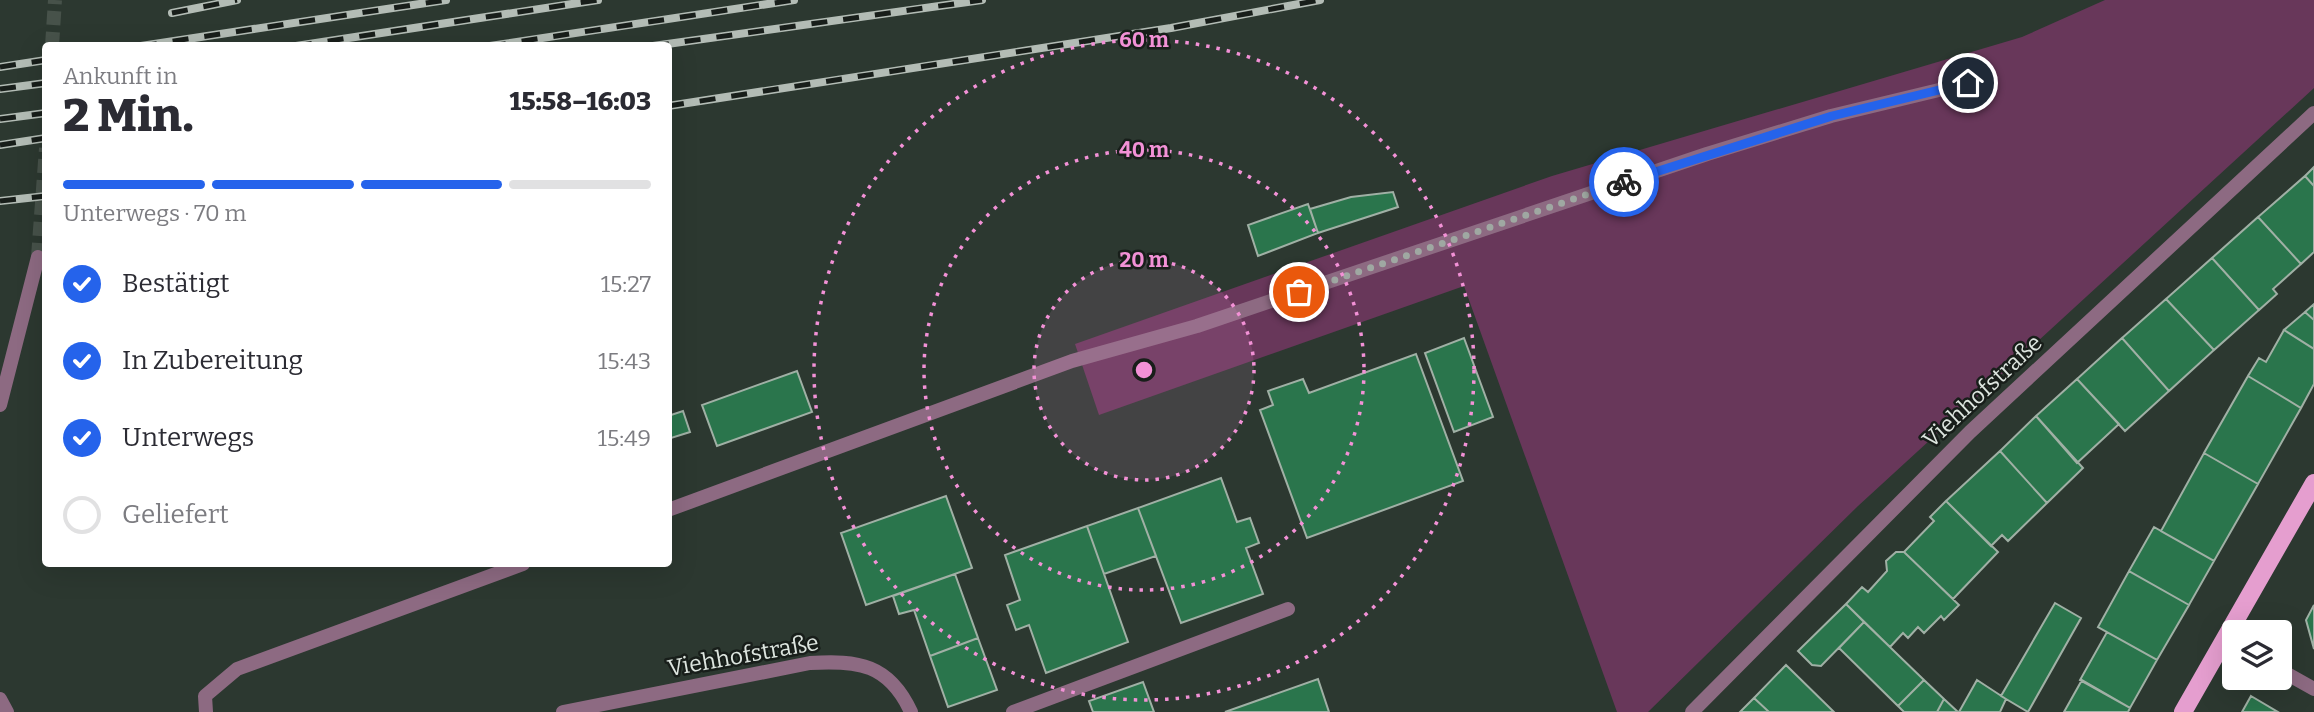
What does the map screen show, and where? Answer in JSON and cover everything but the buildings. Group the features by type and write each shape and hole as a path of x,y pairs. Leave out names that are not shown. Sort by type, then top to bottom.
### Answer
{"main road":[{"path":"2242,620 2314,483"},
{"path":"2183,712 2222,655"}],"street":[{"path":"672,509 1072,361 1197,326 1707,154 1832,116 1968,83"},
{"name":"Viehhofstraße","path":"1692,712 1970,432 2314,113"},
{"path":"0,405 38,257"},
{"path":"206,712 205,696 237,669 515,567"},
{"path":"1013,712 1288,609"},
{"name":"Viehhofstraße","path":"563,712 810,663 843,661 872,666 891,681 911,712"},
{"path":"2292,677 2314,689"},
{"path":"0,699 6,712"}],"shaded area":[{"path":"2105,0 2314,0 2314,88 1858,506 1648,712 1617,712 1464,286 1099,415 1075,344 1552,176 2022,37"}],"tunnel":[{"path":"52,42 55,0"},
{"path":"38,257 42,202"}],"railway":[{"path":"172,13 237,0"},
{"path":"168,42 446,0"},
{"path":"322,42 598,0"},
{"path":"516,42 794,0"},
{"path":"672,43 982,0"},
{"path":"672,105 1171,28 1320,0"},
{"path":"0,67 42,61"},
{"path":"0,89 42,84"},
{"path":"0,119 42,114"},
{"path":"0,145 42,139"},
{"path":"0,201 42,196"}],"way so far":[{"path":"1299,292 1624,182"}],"route":[{"path":"1624,182 1832,116 1968,83"}]}
